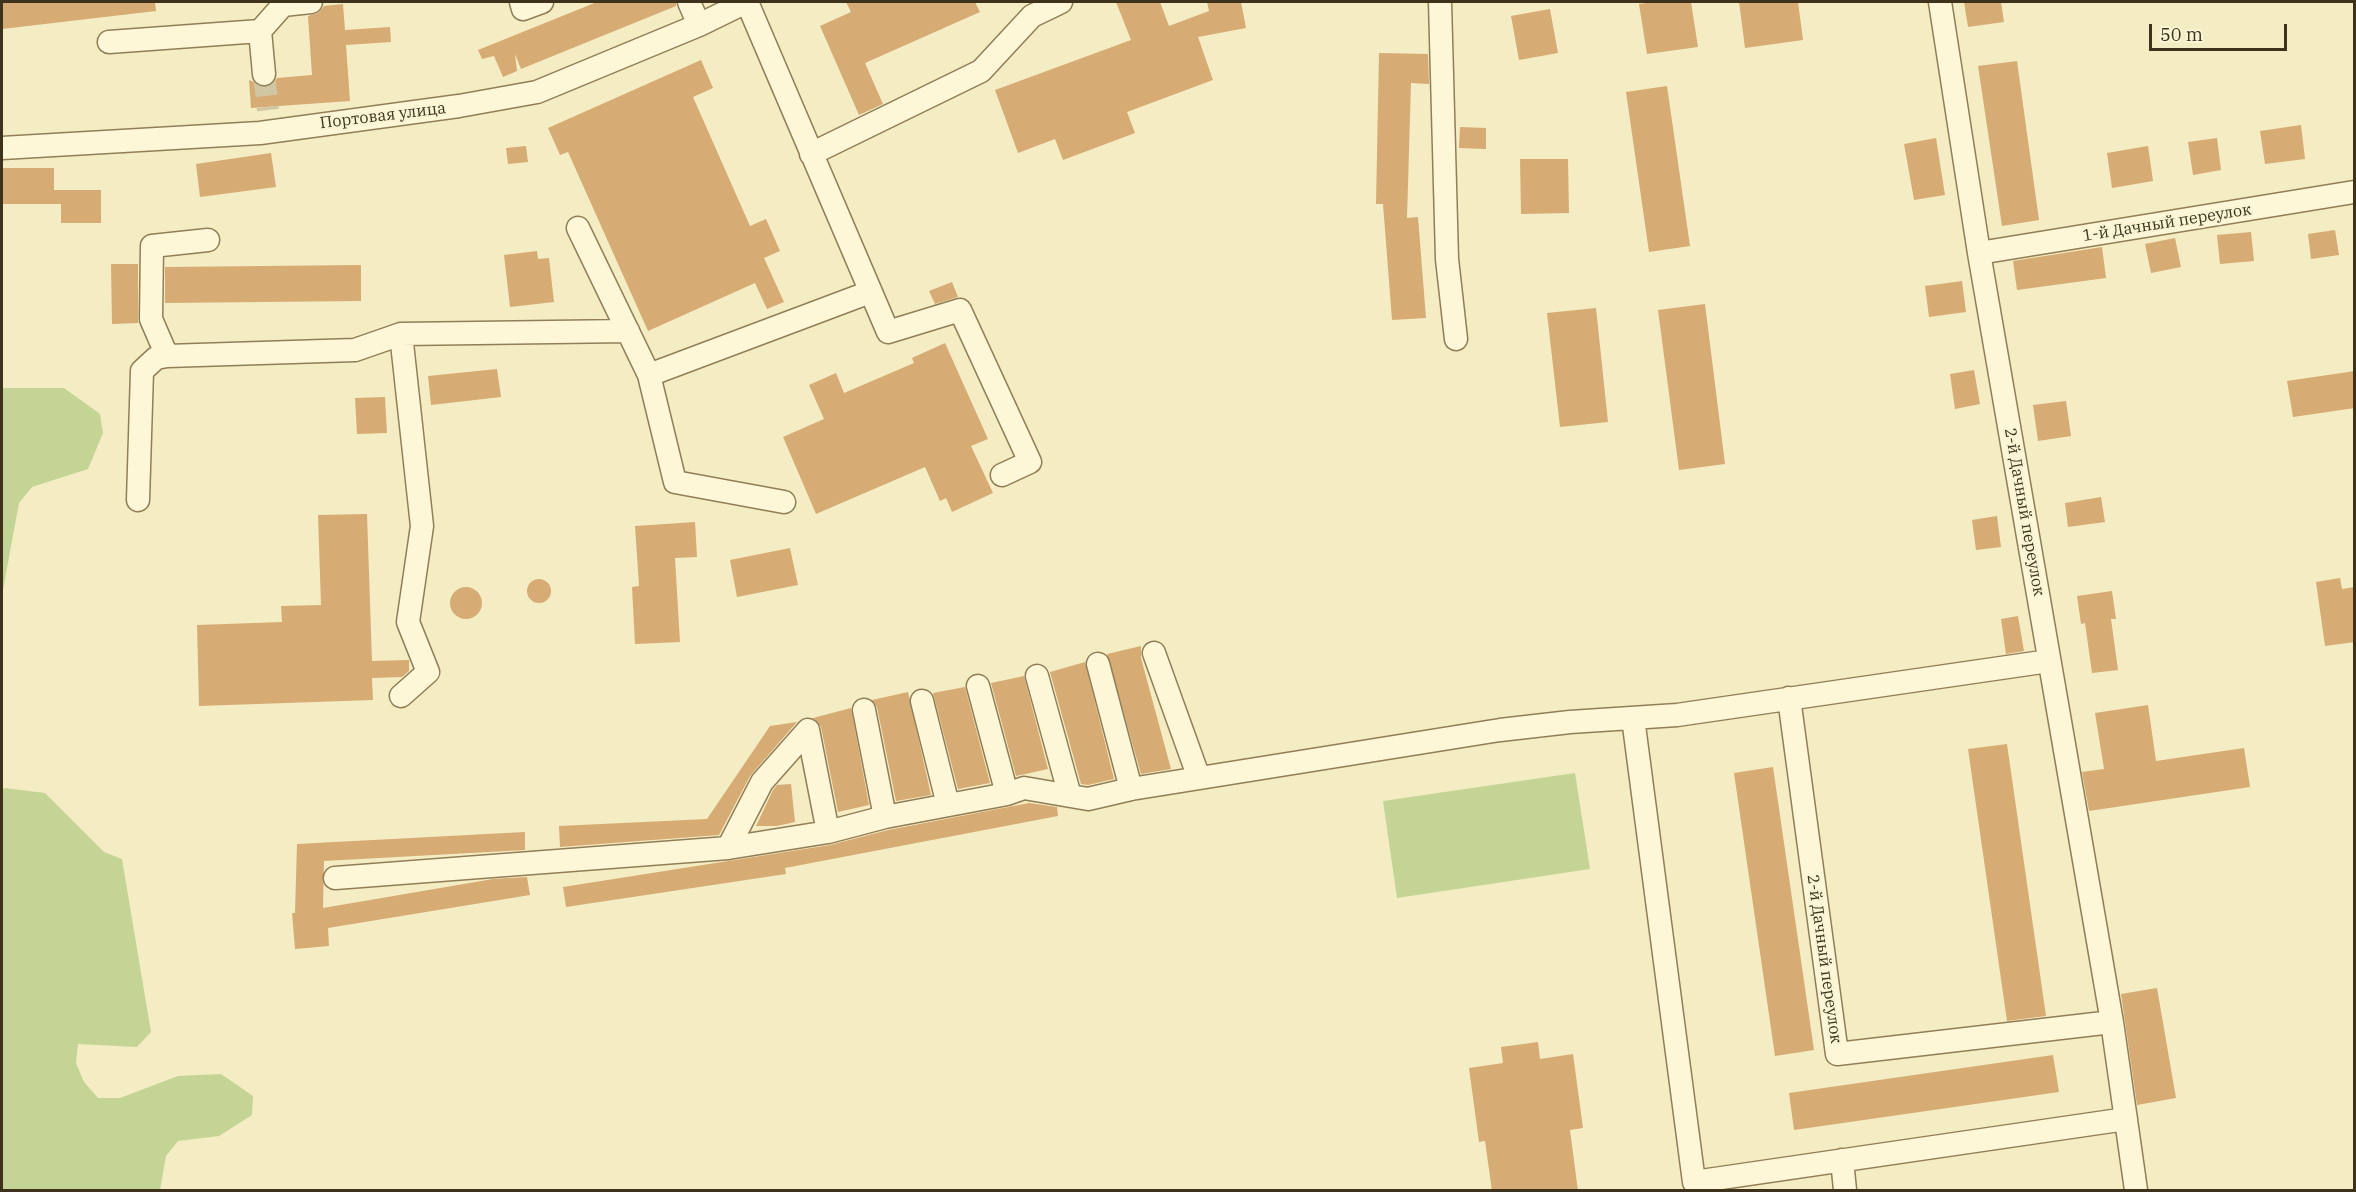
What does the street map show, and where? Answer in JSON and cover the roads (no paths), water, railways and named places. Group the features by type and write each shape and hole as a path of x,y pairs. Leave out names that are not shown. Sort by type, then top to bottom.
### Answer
{"street":[{"path":"109,42 260,31 283,5 311,2"},
{"path":"521,2 523,9 542,2"},
{"path":"688,2 699,25"},
{"path":"746,2 888,332 960,310 1030,462 1002,475"},
{"name":"Портовая улица","path":"2,148 269,121 459,106 537,92 699,25 746,2"},
{"path":"811,154 981,71 1032,16 1061,2"},
{"path":"1440,2 1447,260 1456,339"},
{"name":"2-й Дачный переулок","path":"1940,2 1979,253 2112,1022 2136,1191"},
{"path":"260,31 264,74"},
{"name":"1-й Дачный переулок","path":"1979,253 2355,192"},
{"path":"578,228 649,375 675,482 784,502"},
{"path":"167,356 151,319 152,246 208,240"},
{"path":"649,375 870,292"},
{"path":"138,500 142,371 156,358 355,350 401,334 628,331"},
{"path":"401,334 422,526 408,622 429,672 401,696"},
{"path":"1154,653 1199,778"},
{"path":"334,878 728,848 828,832 885,817 1007,794 1024,788 1088,799 1131,789 1500,730 1677,715 2049,661"},
{"path":"1098,663 1131,789"},
{"path":"1037,676 1070,796"},
{"path":"978,686 1007,794"},
{"name":"2-й Дачный переулок","path":"1789,698 1837,1054 2112,1022"},
{"path":"922,701 948,805"},
{"path":"864,710 885,817"},
{"path":"1633,718 1694,1182 2126,1119"},
{"path":"728,848 762,782 808,730 828,832"},
{"path":"1842,1160 1845,1191"}],"tunnel":[{"path":"264,74 268,110"}]}
